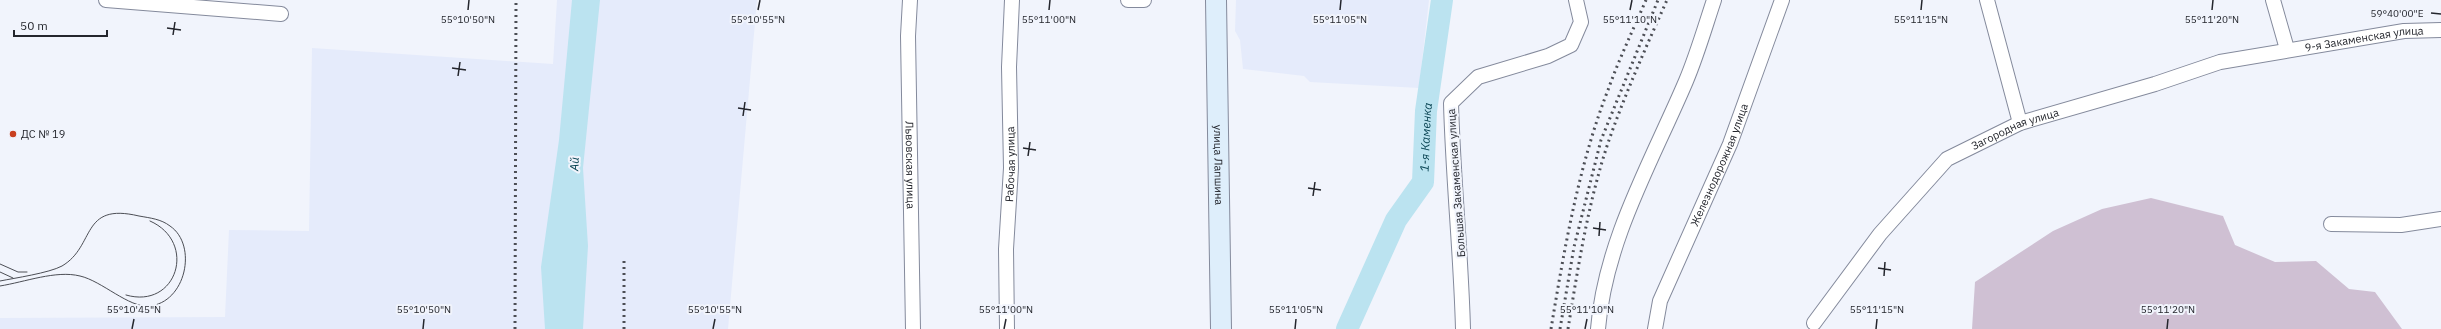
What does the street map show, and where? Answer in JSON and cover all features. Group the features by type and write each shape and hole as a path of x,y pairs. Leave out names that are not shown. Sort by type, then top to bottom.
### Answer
{"street":[{"path":"106,0 281,14"},
{"name":"Львовская улица","path":"910,0 908,36 913,329"},
{"name":"Рабочая улица","path":"1007,329 1006,249 1011,168 1009,68 1012,0"},
{"path":"1128,0 1144,0"},
{"name":"улица Лапшина","path":"1216,0 1221,329"},
{"name":"Большая Закаменская улица","path":"1463,329 1460,244 1452,158 1451,103 1478,77 1548,56 1571,45 1581,22 1576,0"},
{"path":"1598,329 1599,311 1610,260 1628,211 1687,79 1714,0"},
{"name":"Железнодорожная улица","path":"1655,329 1660,301 1730,144 1782,0"},
{"path":"1987,0 2020,123"},
{"path":"2273,0 2287,49"},
{"name":"9-я Закаменская улица","path":"2287,49 2404,31 2441,30"},
{"name":"Загородная улица","path":"1814,323 1880,234 1947,159 2020,123 2155,84 2220,62 2287,49"},
{"path":"2331,224 2402,225 2441,219"}],"shaded area":[{"path":"557,0 757,0 728,329 0,329 0,318 225,317 229,230 309,231 312,48 553,64"},
{"path":"1236,0 1429,0 1419,88 1310,82 1304,76 1243,69 1240,40 1235,31"},
{"path":"2151,198 2223,216 2235,245 2275,262 2316,261 2349,289 2375,292 2402,329 1972,329 1975,282 2053,231 2102,209"}],"water":[{"name":"Ай","path":"572,0 600,0 583,168 588,246 583,329 545,329 541,267 559,140"}],"waterway":[{"name":"1-я Каменка","path":"1347,329 1396,220 1423,182 1426,111 1442,0"}],"tram line":[{"path":"0,281 41,273 62,266 73,258 91,228 98,220 107,215 120,213 159,220 170,226 179,235 184,246 184,272 179,284 172,295 162,302 149,306 133,303 97,283 80,276 61,274 51,275 0,286"},
{"path":"126,295 144,297 158,293 169,284 175,272 177,258 174,244 165,231 150,221"},
{"path":"0,264 18,272 27,272"},
{"path":"0,272 13,278"}],"railway":[{"path":"515,329 516,0"},
{"path":"1551,329 1567,238 1589,147 1612,78 1646,0"},
{"path":"1560,329 1574,247 1601,140 1658,0"},
{"path":"1568,329 1584,235 1601,166 1608,143 1629,89 1667,0"},
{"path":"624,258 624,329"}],"place":[{"name":"ДС № 19","path":"13,134"}]}
